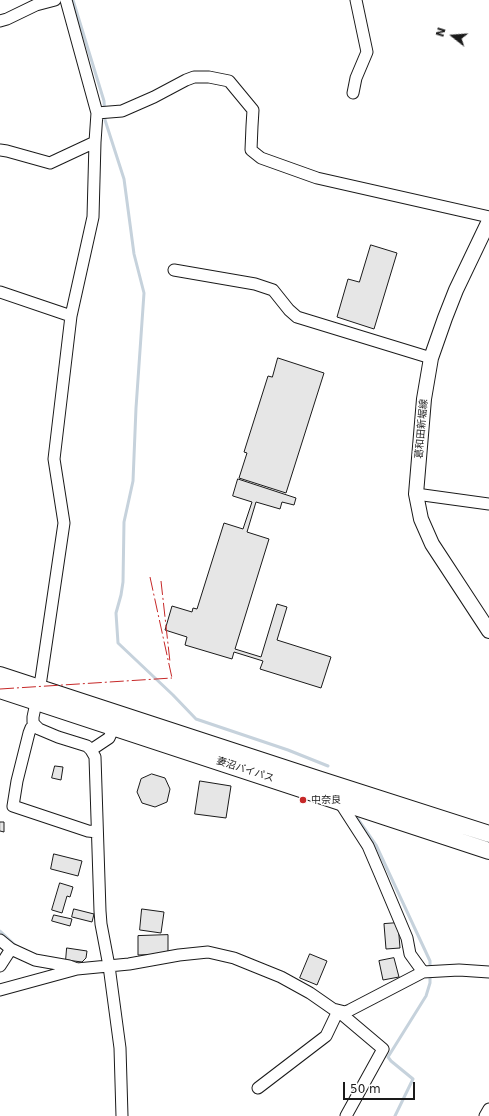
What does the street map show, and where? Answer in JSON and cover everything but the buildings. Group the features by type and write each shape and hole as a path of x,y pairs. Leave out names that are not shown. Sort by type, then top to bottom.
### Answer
{"highway":[{"name":"妻沼バイパス","path":"0,675 38,695 114,726 489,851"},
{"name":"妻沼バイパス","path":"0,690 38,695 326,782 489,834"}],"main road":[{"name":"葛和田新堀線","path":"489,220 456,290 432,358 424,399 416,494 421,519 432,544 489,630"}],"street":[{"path":"0,21 36,5 54,0"},
{"path":"66,0 97,113 93,217 71,316 54,459 64,522 33,722 39,729 87,746 95,757 100,918 109,966 120,1048 122,1116"},
{"path":"353,93 356,78 367,52 356,0"},
{"path":"97,113 122,111 194,77 209,77 229,81 253,110 252,150 262,158 317,178 489,217"},
{"path":"0,150 50,163 95,142"},
{"path":"174,270 255,284 273,290 297,317 432,358"},
{"path":"0,292 71,316"},
{"path":"416,494 489,504"},
{"path":"35,726 31,728 29,733 12,806 88,831 97,832"},
{"path":"91,750 109,738 114,726"},
{"path":"339,801 368,846 406,938 410,954 423,972"},
{"path":"0,940 11,949 35,960 69,966 77,969"},
{"path":"0,966 11,949"},
{"path":"0,990 77,969 129,964 179,955 208,952 234,958 281,977 333,1009 344,1012 423,972 459,970 489,972"},
{"path":"258,1088 326,1036 338,1011"},
{"path":"338,1011 383,1049 346,1116"},
{"path":"485,1116 489,1109"}],"waterway":[{"path":"73,0 104,101 105,120 124,179 134,254 144,293 136,408 133,481 124,522 123,582 116,613 118,643 196,719 288,750 328,766"},
{"path":"356,816 376,845 430,961 430,969"},
{"path":"0,931 16,946"},
{"path":"395,1116 413,1079 388,1057 426,996 430,983 430,975"}],"power":[{"path":"150,577 172,678"},
{"path":"161,581 170,662"},
{"path":"0,689 172,678"}],"place":[{"name":"中奈良","path":"303,800"}]}
